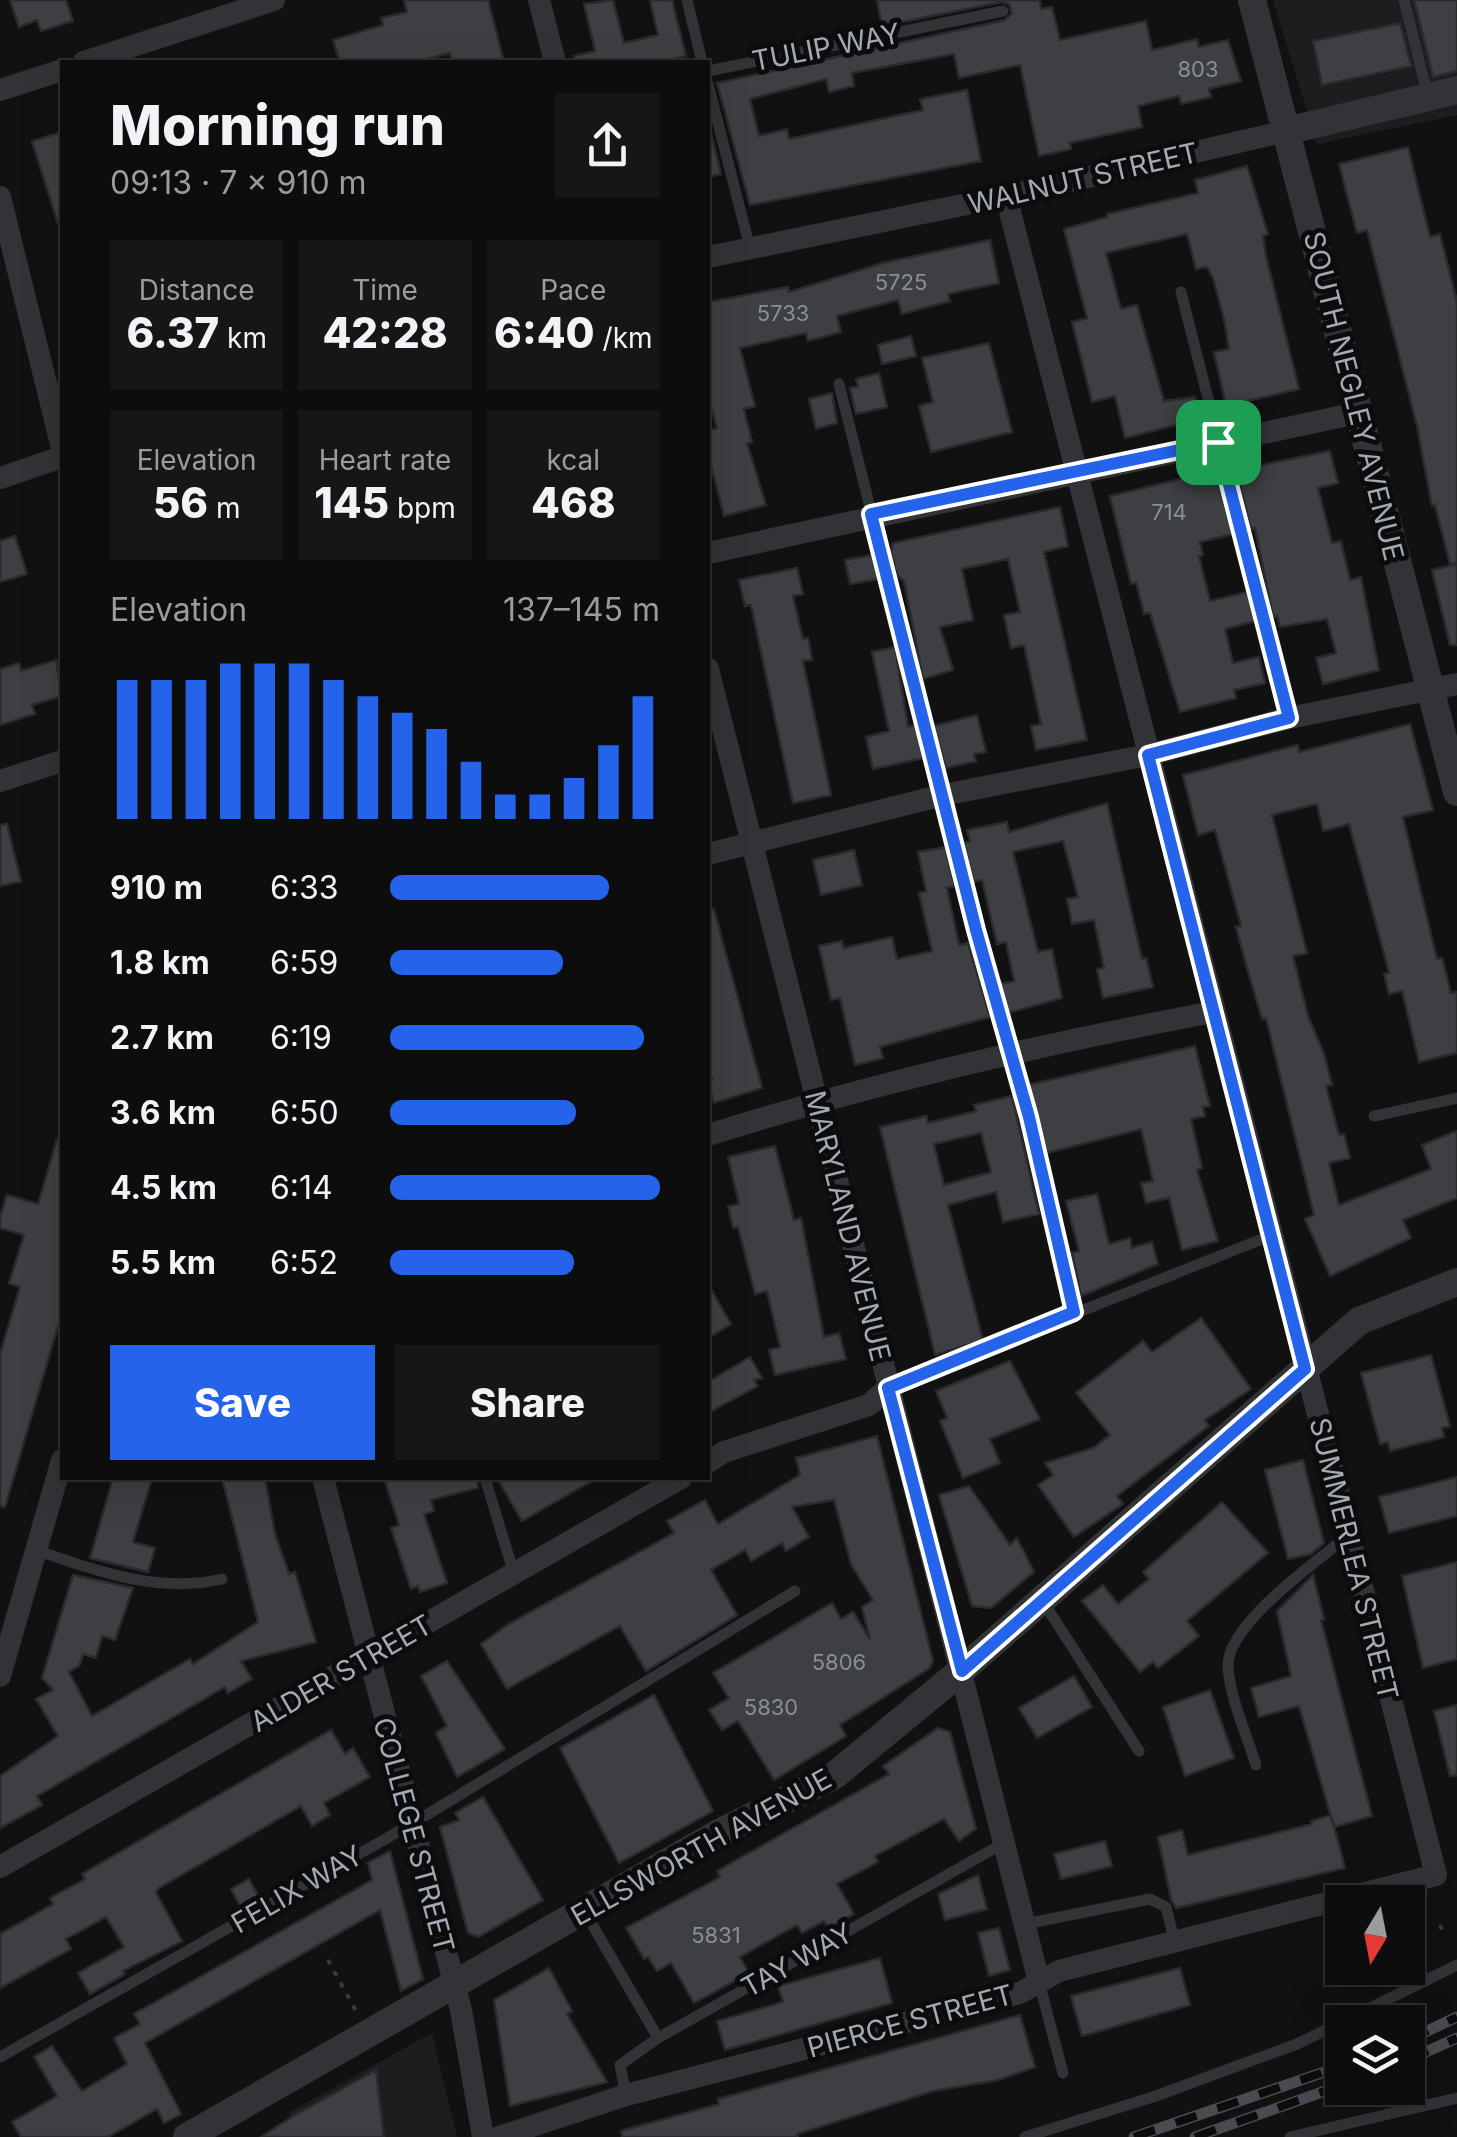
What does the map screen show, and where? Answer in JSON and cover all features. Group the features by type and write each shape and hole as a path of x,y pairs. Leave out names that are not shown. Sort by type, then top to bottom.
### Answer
{"street":[{"path":"90,60 274,0"},
{"path":"539,0 554,60"},
{"name":"SOUTH NEGLEY AVENUE","path":"1252,0 1357,412 1444,687 1456,784"},
{"path":"0,90 60,71"},
{"name":"WALNUT STREET","path":"710,258 1006,196 1457,90"},
{"name":"SUMMERLEA STREET","path":"1006,196 1346,1537 1436,1874"},
{"path":"0,197 60,440"},
{"path":"710,553 871,514 1077,474 1357,412"},
{"path":"0,478 60,459"},
{"name":"MARYLAND AVENUE","path":"710,677 1038,1982"},
{"path":"710,853 943,796 1148,755 1289,718 1444,687"},
{"path":"0,780 60,761"},
{"path":"710,1134 817,1101 1008,1053 1213,1012"},
{"name":"ELLSWORTH AVENUE","path":"187,2137 719,1833 835,1775 962,1671 1359,1322 1457,1282"},
{"path":"710,1461 724,1452 869,1405 888,1388"},
{"path":"0,1676 60,1467"},
{"name":"COLLEGE STREET","path":"322,1480 366,1659 455,1986 483,2137"},
{"name":"ALDER STREET","path":"0,1867 677,1480"},
{"name":"PIERCE STREET","path":"499,2137 626,2095 1020,1992 1058,1971 1436,1874"}],"lane":[{"path":"687,0 702,60"},
{"path":"1404,0 1428,96"},
{"name":"TULIP WAY","path":"710,71 1003,11"},
{"path":"710,92 750,248"},
{"path":"1181,292 1289,718"},
{"path":"839,384 1008,1053 1029,1117 1074,1312"},
{"path":"1374,1116 1457,1098"},
{"path":"888,1388 1272,1235"},
{"path":"487,1480 514,1574"},
{"path":"1256,1765 1228,1669 1230,1652 1264,1606 1346,1537"},
{"path":"36,1550 161,1586 192,1586 222,1579"},
{"name":"FELIX WAY","path":"0,2057 410,1825 796,1591"},
{"path":"1042,1600 1138,1752"},
{"name":"TAY WAY","path":"626,2095 620,2066 658,2038 1004,1843"},
{"path":"1025,1924 1150,1899 1166,1907 1174,1939"},
{"path":"584,1910 658,2038"},
{"path":"1025,2137 1156,2096 1297,2044 1457,1965"},
{"name":"MARYLAND AVENUE","path":"1038,1982 1063,2074"},
{"path":"1290,2137 1457,2098"}],"path":[{"path":"1440,1925 1445,1937"},
{"path":"328,1960 361,2020"}],"shaded area":[{"path":"1273,0 1457,0 1457,115 1317,144"},
{"path":"432,2033 457,2137 301,2137 288,2113"}],"building":[{"path":"10,0 66,0 73,21 41,31 37,20 19,27"},
{"path":"404,0 488,0 503,60 452,60 450,53 423,60 339,60 333,40 383,25 381,18 407,12"},
{"path":"613,0 624,43 658,35 650,0 672,0 686,56 669,60 575,60 574,56 595,51 584,4"},
{"path":"877,0 1040,0 1041,9 1052,7 1060,40 1146,21 1152,50 1197,39 1199,47 1228,40 1241,81 1209,89 1211,97 1181,104 1179,96 1138,106 1142,127 1070,143 1071,149 1039,156 1020,65 959,78 954,54 852,73 854,86 829,92 826,79 750,99 759,136 787,129 789,139 923,110 920,99 967,90 981,161 750,205 717,83 1005,20 1012,13 1009,4 1001,2 882,26"},
{"path":"1414,0 1457,0 1457,71 1433,77"},
{"path":"1400,23 1411,66 1322,85 1313,41"},
{"path":"710,128 721,174 710,177"},
{"path":"60,133 60,224 58,224 32,141"},
{"path":"1408,147 1430,237 1440,234 1457,302 1457,563 1450,564 1435,505 1432,506 1417,426 1367,230 1357,233 1339,164"},
{"path":"1247,166 1268,234 1263,236 1266,256 1299,389 1226,406 1214,352 1229,349 1224,319 1213,278 1207,267 1196,269 1187,234 1106,253 1121,309 1137,305 1164,401 1195,397 1200,419 1125,438 1115,396 1092,402 1072,322 1087,318 1064,229 1107,214 1198,193 1195,180"},
{"path":"990,240 999,283 948,294 950,301 902,314 898,300 837,316 841,332 808,341 806,333 740,348 755,406 744,409 752,442 747,443 766,505 724,516 710,461 710,430 717,428 710,402 710,302 788,287 789,292 883,263"},
{"path":"911,336 916,356 882,364 878,345"},
{"path":"989,343 1012,432 931,452 919,406 933,402 922,358"},
{"path":"879,373 887,407 856,414 850,388 858,386 856,379"},
{"path":"832,393 837,423 816,429 809,399"},
{"path":"1330,451 1338,483 1318,488 1332,543 1341,541 1350,580 1361,577 1379,670 1323,684 1316,658 1336,653 1327,619 1280,627 1277,616 1273,617 1255,528 1251,529 1236,470"},
{"path":"1214,471 1233,534 1200,542 1203,555 1199,556 1210,601 1247,592 1255,621 1225,629 1233,663 1259,657 1265,683 1234,690 1236,698 1180,712 1150,613 1144,614 1136,582 1131,584 1110,496"},
{"path":"1060,507 1068,546 1044,552 1087,740 1036,750 1031,726 1041,724 1024,645 1011,648 1004,615 1020,612 1008,559 962,569 973,620 940,627 953,670 923,679 904,581 897,575 891,552 893,543"},
{"path":"15,536 27,574 0,582 0,541"},
{"path":"872,555 878,579 850,584 845,560"},
{"path":"1457,564 1457,645 1450,645 1432,570"},
{"path":"797,568 803,594 793,596 803,639 808,638 812,660 803,661 831,795 793,803 751,605 745,606 739,580"},
{"path":"895,647 908,727 915,725 923,758 873,769 866,737 889,731 872,652"},
{"path":"56,660 60,697 32,705 35,714 0,725 0,669 19,663 21,671"},
{"path":"977,715 986,752 974,754 976,761 946,768 934,726"},
{"path":"1410,724 1433,810 1403,817 1437,959 1442,958 1451,993 1457,992 1457,1053 1419,1062 1402,991 1389,994 1384,974 1389,972 1349,824 1323,831 1317,804 1272,815 1307,953 1293,956 1308,1016 1332,1085 1326,1086 1339,1135 1344,1134 1350,1158 1329,1163 1339,1205 1431,1169 1422,1145 1457,1131 1457,1198 1403,1220 1411,1238 1330,1276 1305,1219 1314,1215 1266,1018 1262,1019 1236,927 1241,926 1215,830 1198,835 1183,775 1298,745 1299,752"},
{"path":"1107,803 1142,959 1146,958 1153,987 1103,998 1097,969 1104,968 1094,920 1072,924 1067,899 1078,897 1063,841 1013,852 1038,952 1052,949 1062,998 1008,1013 1000,984 1014,981 1006,942 997,944 982,880 974,882 964,843 970,841 967,830 1007,822 1009,832"},
{"path":"7,824 21,881 0,886 0,825"},
{"path":"945,847 955,886 947,888 959,945 968,943 990,1017 880,1047 883,1058 855,1065 840,998 831,1000 819,946 842,941 844,948 892,937 897,959 932,951 919,893 926,891 918,852"},
{"path":"854,850 862,885 821,895 813,860"},
{"path":"714,909 762,1088 714,1103 710,1089 710,910"},
{"path":"1195,1046 1210,1106 1203,1107 1205,1116 1191,1119 1202,1168 1197,1170 1218,1241 1182,1250 1169,1198 1146,1203 1141,1183 1153,1181 1141,1129 1047,1153 1028,1085"},
{"path":"1012,1096 1039,1214 1003,1222 996,1192 948,1205 983,1340 935,1355 880,1127 926,1116 928,1123 976,1111 974,1105","holes":["981,1133 991,1172 944,1185 934,1144"]},
{"path":"57,1139 60,1140 60,1319 5,1507 0,1506 0,1354 20,1287 9,1283 24,1235 0,1228 0,1217 7,1195 38,1204"},
{"path":"775,1146 794,1220 801,1218 824,1337 839,1333 846,1359 775,1375 769,1350 780,1347 767,1291 755,1294 738,1227 733,1228 728,1206 739,1204 728,1157"},
{"path":"1097,1194 1109,1244 1130,1238 1132,1248 1152,1242 1158,1264 1081,1296 1072,1253 1079,1251 1066,1201"},
{"path":"710,1287 731,1324 710,1337"},
{"path":"1201,1318 1251,1389 1205,1420 1209,1426 1117,1496 1123,1504 1074,1537 1038,1485 1053,1475 1045,1463 1093,1448 1110,1435 1076,1393 1143,1341 1152,1352"},
{"path":"1431,1355 1450,1426 1442,1428 1444,1437 1390,1451 1388,1442 1380,1444 1361,1373"},
{"path":"750,1357 762,1378 754,1380 758,1386 710,1412 710,1381"},
{"path":"1010,1361 1040,1419 990,1439 1000,1463 963,1478 940,1421 947,1418 936,1391"},
{"path":"877,1436 933,1661 930,1668 840,1725 846,1736 774,1780 738,1721 722,1730 709,1710 729,1698 713,1673 832,1603 841,1619 853,1612 870,1639 862,1607 873,1600 851,1564 834,1500 792,1507 809,1537 786,1551 782,1543 751,1561 745,1550 711,1570 737,1615 646,1671 620,1626 507,1689 481,1644 507,1625 674,1533 667,1521 705,1500 718,1524 800,1475 796,1458"},
{"path":"1303,1460 1324,1543 1311,1554 1288,1559 1265,1470"},
{"path":"1457,1477 1457,1516 1389,1533 1379,1497"},
{"path":"112,1480 151,1480 133,1542 155,1548 148,1572 90,1558"},
{"path":"222,1480 265,1480 275,1534 289,1574 295,1572 316,1642 241,1661 252,1679 228,1693 225,1687 37,1796 42,1805 0,1828 0,1776 58,1736 36,1699 53,1690 42,1678 73,1575 133,1588 115,1640 102,1636 96,1658 83,1654 79,1666 69,1672 92,1716 190,1659 193,1664 258,1622"},
{"path":"385,1480 476,1480 478,1488 431,1500 434,1511 424,1514 447,1583 420,1592 418,1586 411,1589 391,1528 399,1525"},
{"path":"498,1480 594,1480 522,1521"},
{"path":"969,1486 1010,1545 1017,1538 1034,1572 991,1608 972,1606 939,1495"},
{"path":"1222,1502 1268,1553 1187,1621 1199,1636 1158,1668 1153,1662 1140,1672 1082,1601 1103,1585 1118,1604 1149,1579 1143,1572"},
{"path":"1457,1562 1457,1659 1423,1668 1402,1576"},
{"path":"1313,1575 1372,1816 1334,1827 1299,1706 1259,1717 1251,1688 1291,1676 1277,1611"},
{"path":"447,1661 505,1749 457,1777 436,1733 447,1726 421,1676"},
{"path":"1074,1676 1092,1707 1037,1738 1019,1708"},
{"path":"1210,1690 1234,1758 1185,1776 1163,1707"},
{"path":"654,1695 713,1811 619,1863 560,1748"},
{"path":"1457,1705 1457,1775 1450,1776 1434,1711"},
{"path":"938,1728 950,1732 976,1829 959,1841 944,1819 875,1856 878,1862 837,1884 854,1914 829,1928 824,1921 802,1933 797,1925 740,1957 749,1973 694,2003 671,1963 657,1971 648,1957 644,1959 626,1928 720,1877 717,1871 889,1774 883,1766"},
{"path":"331,1730 345,1754 353,1748 370,1777 324,1803 330,1815 312,1826 301,1806 159,1888 156,1892 182,1941 123,1971 125,1974 90,1994 78,1973 124,1947 106,1917 66,1939 71,1949 0,1988 0,1934 53,1904 50,1898 85,1879 82,1874"},
{"path":"483,1797 543,1900 478,1937 468,1933 440,1827 459,1820 455,1813"},
{"path":"1331,1815 1345,1868 1176,1908 1158,1837 1182,1830 1188,1855 1312,1824 1311,1821"},
{"path":"1105,1841 1112,1866 1061,1879 1054,1854"},
{"path":"390,1851 423,1979 401,1991 380,1910 145,2043 181,2114 164,2123 157,2109 108,2137 21,2137 12,2122 57,2096 34,2057 52,2046 82,2091 127,2064 114,2038 140,2024 134,2014 372,1880 368,1863"},
{"path":"978,1875 987,1909 945,1920 938,1894"},
{"path":"249,1879 260,1899 242,1909 231,1889"},
{"path":"999,1928 1010,1970 989,1976 978,1933"},
{"path":"880,1958 892,2003 725,2050 717,2021 783,2002 778,1986"},
{"path":"549,1968 572,2011 567,2014 607,2082 510,2106 494,2000"},
{"path":"1180,1968 1190,2005 1082,2036 1071,1996"},
{"path":"1020,2015 1035,2067 998,2080 933,2091 797,2134 798,2137 622,2137 621,2131 719,2104 718,2099"},
{"path":"376,2070 384,2137 261,2137 295,2115"}],"railway":[{"path":"1425,2032 1457,2017"},
{"path":"1425,2052 1457,2038"},
{"path":"1134,2137 1325,2072"},
{"path":"1195,2137 1325,2091"}],"route":[{"path":"1218,442 1289,718 1148,755 1305,1369 962,1671 888,1388 1074,1312 1029,1117 1008,1053 871,514 1218,442"}]}
